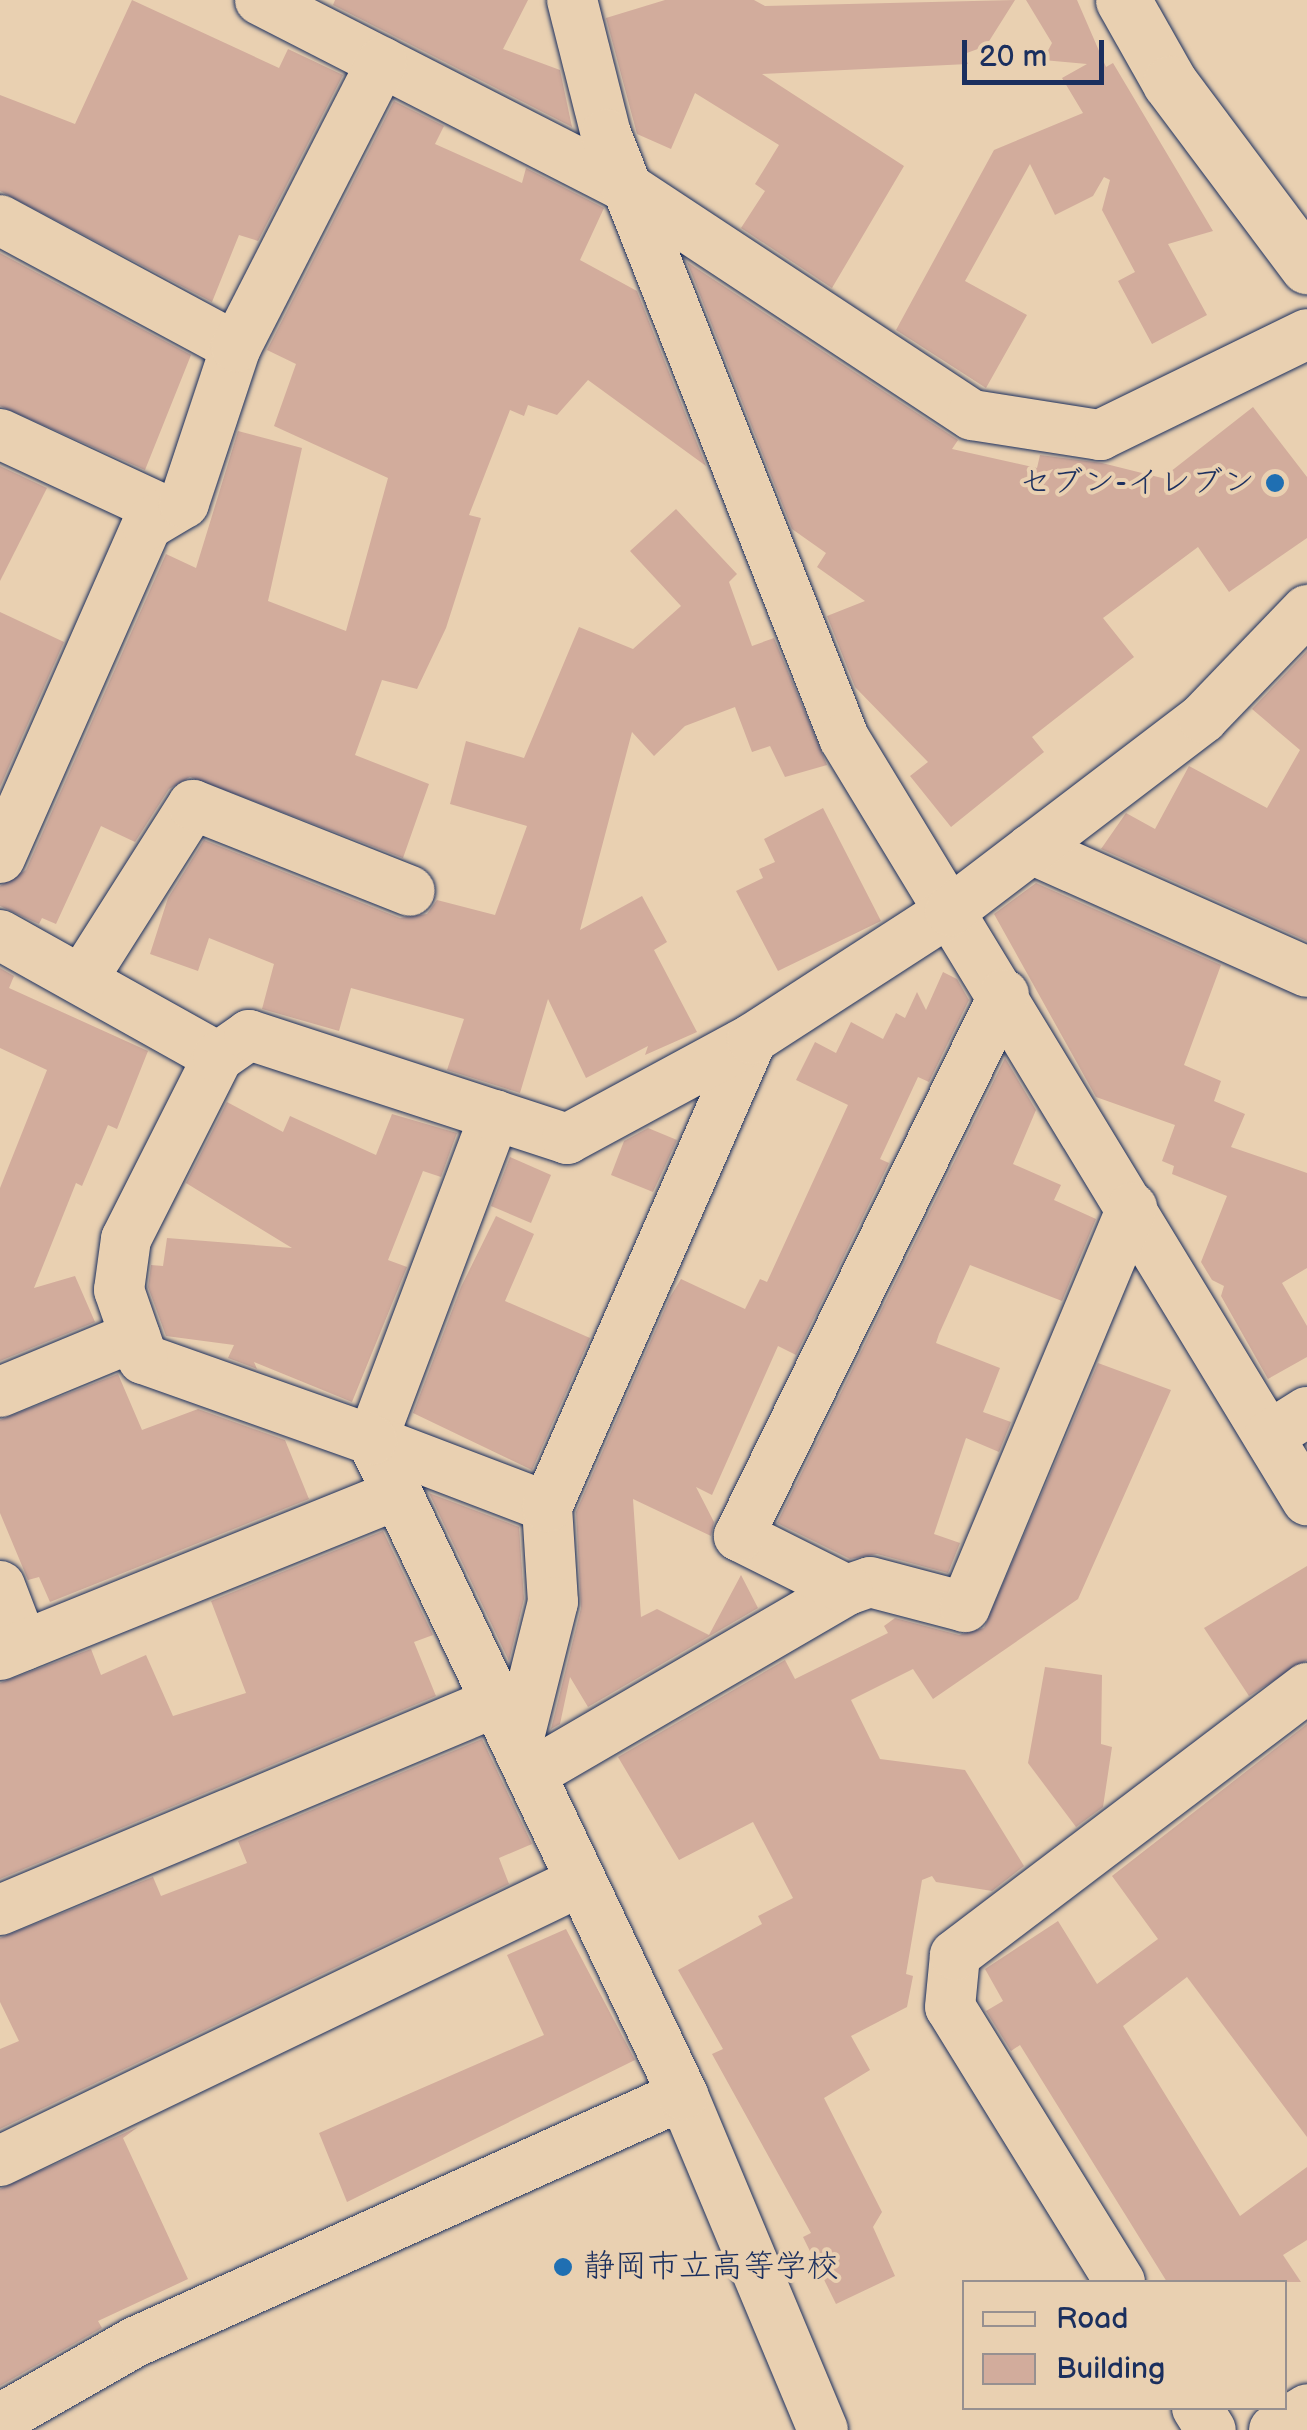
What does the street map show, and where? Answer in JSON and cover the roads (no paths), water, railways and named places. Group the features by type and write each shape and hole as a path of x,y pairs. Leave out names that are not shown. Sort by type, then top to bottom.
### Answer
{"street":[{"path":"260,0 626,186 972,415 1100,435 1307,334"},
{"path":"572,0 606,134 844,738 1132,1208 1288,1424 1307,1500"},
{"path":"1124,0 1170,83 1307,266"},
{"path":"0,858 147,525 184,502 236,347 382,62"},
{"path":"0,220 236,347"},
{"path":"0,434 168,512"},
{"path":"547,1508 372,1440 144,1359 119,1290 126,1239 218,1057 249,1035 567,1139 752,1039 950,912 1203,718 1307,610"},
{"path":"83,978 193,805 410,892"},
{"path":"1032,849 1307,972"},
{"path":"0,935 83,978 218,1057"},
{"path":"848,1590 739,1536 1004,994"},
{"path":"515,1740 552,1602 547,1508 752,1039"},
{"path":"495,1116 372,1440 683,2095 824,2430"},
{"path":"0,1910 515,1740 870,1582 964,1606 1132,1208"},
{"path":"0,1392 135,1336"},
{"path":"0,1586 12,1650 398,1494"},
{"path":"1119,2280 950,2007 956,1955 1307,1688"},
{"path":"0,2162 582,1881"},
{"path":"0,2419 135,2342 683,2095"},
{"path":"1274,2430 1307,2409"}],"place":[{"name":"セブン-イレブン","path":"1275,483"},
{"name":"静岡市立高等学校","path":"563,2267"}]}
